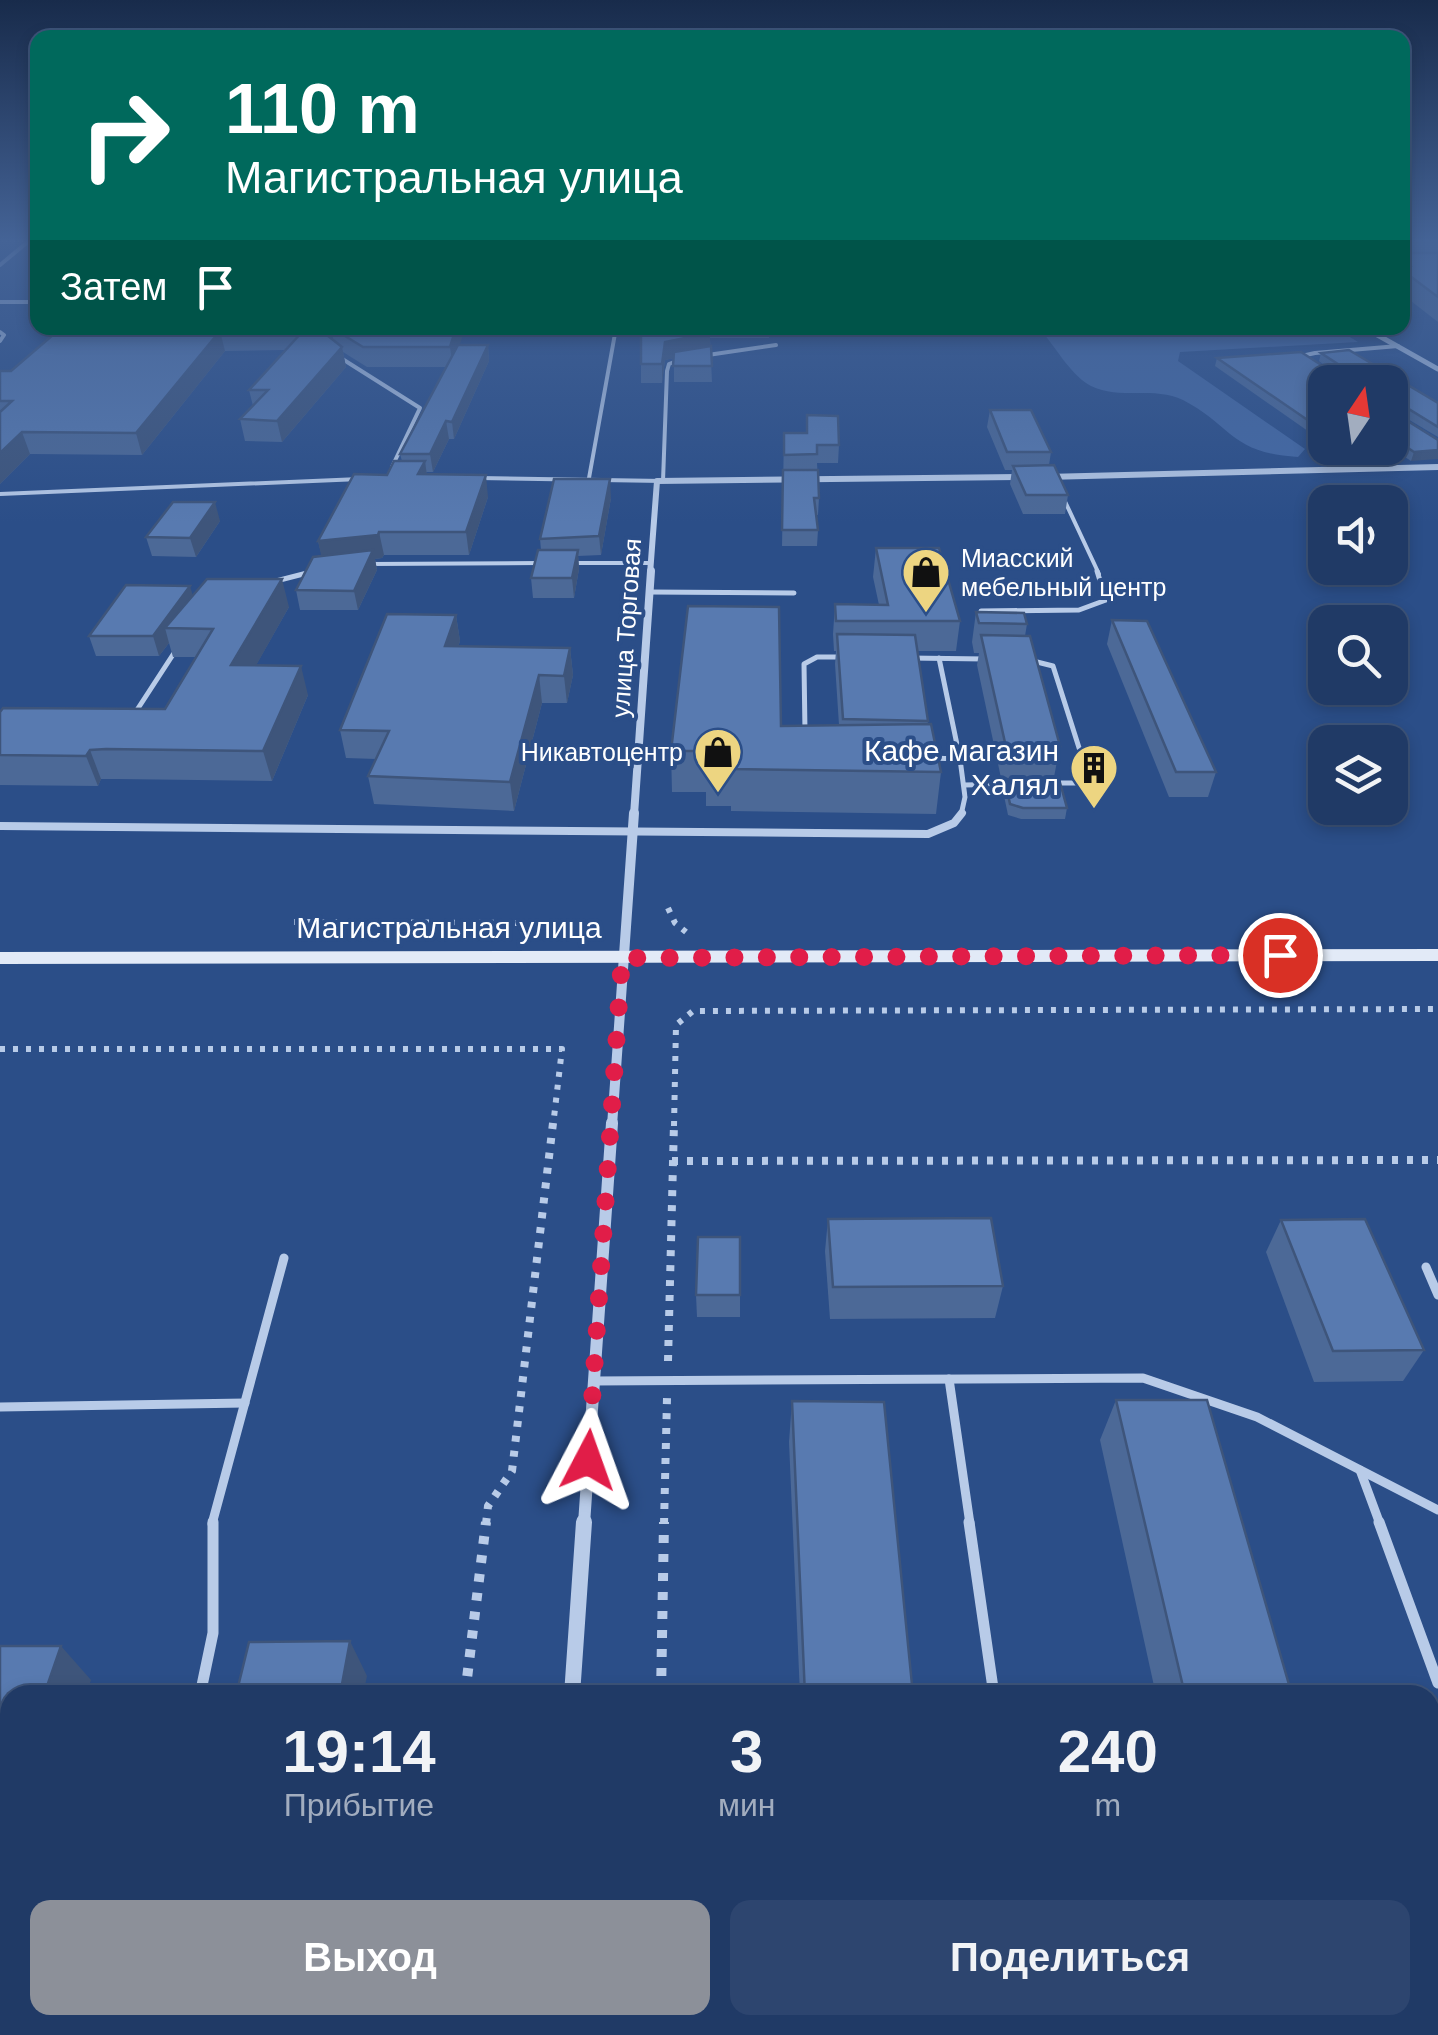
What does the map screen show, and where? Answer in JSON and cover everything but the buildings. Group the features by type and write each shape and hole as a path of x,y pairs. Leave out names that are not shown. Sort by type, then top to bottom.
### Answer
{"main road":[{"name":"Магистральная улица","path":"0,958 1438,955"}],"street":[{"path":"1378,335 1438,369"},
{"path":"660,482 1438,467"},
{"name":"улица Торговая","path":"573,1685 622,958 660,482"}],"lane":[{"path":"589,478 615,335"},
{"path":"479,478 660,482 669,364 776,345"},
{"path":"1313,365 1303,357 1398,346"},
{"path":"330,350 420,408 387,477"},
{"path":"1345,350 1360,360"},
{"path":"980,611 1079,610 1106,600 1106,590 1054,477"},
{"path":"0,494 92,493 367,478"},
{"path":"356,564 651,563"},
{"path":"258,586 315,571"},
{"path":"649,592 794,592"},
{"path":"127,726 178,646"},
{"path":"805,749 804,664 817,657 852,658"},
{"path":"904,658 990,659"},
{"path":"0,826 928,834 948,829 961,819 964,785 939,658"},
{"path":"1024,660 1040,660 1052,666 1088,776 1078,783 1040,783"},
{"path":"924,758 960,759"},
{"path":"964,785 1021,784"},
{"path":"202,1685 213,1622 208,1562 211,1528 284,1258"},
{"path":"1426,1267 1438,1295"},
{"path":"950,1378 993,1685"},
{"path":"594,1381 1143,1378 1186,1388 1232,1406 1438,1510"},
{"path":"0,1407 245,1404"},
{"path":"1360,1470 1438,1683"}],"path":[{"path":"294,922 538,923"},
{"path":"675,1049 676,1025 693,1011 1438,1010"},
{"path":"0,1049 562,1049 512,1471 488,1506 466,1685"},
{"path":"672,1162 1438,1160"}],"shaded area":[{"path":"1045,335 1346,335 1358,342 1180,352 1178,361 1305,449 1298,457 1245,444 1183,400 1161,394 1102,390 1084,382"}],"place":[{"name":"Миасский мебельный центр","path":"926,614"},
{"name":"Никавтоцентр","path":"718,794"},
{"name":"Кафе магазин Халял","path":"1094,810"}],"route":[{"path":"588,1460 622,958 1280,955"}]}
